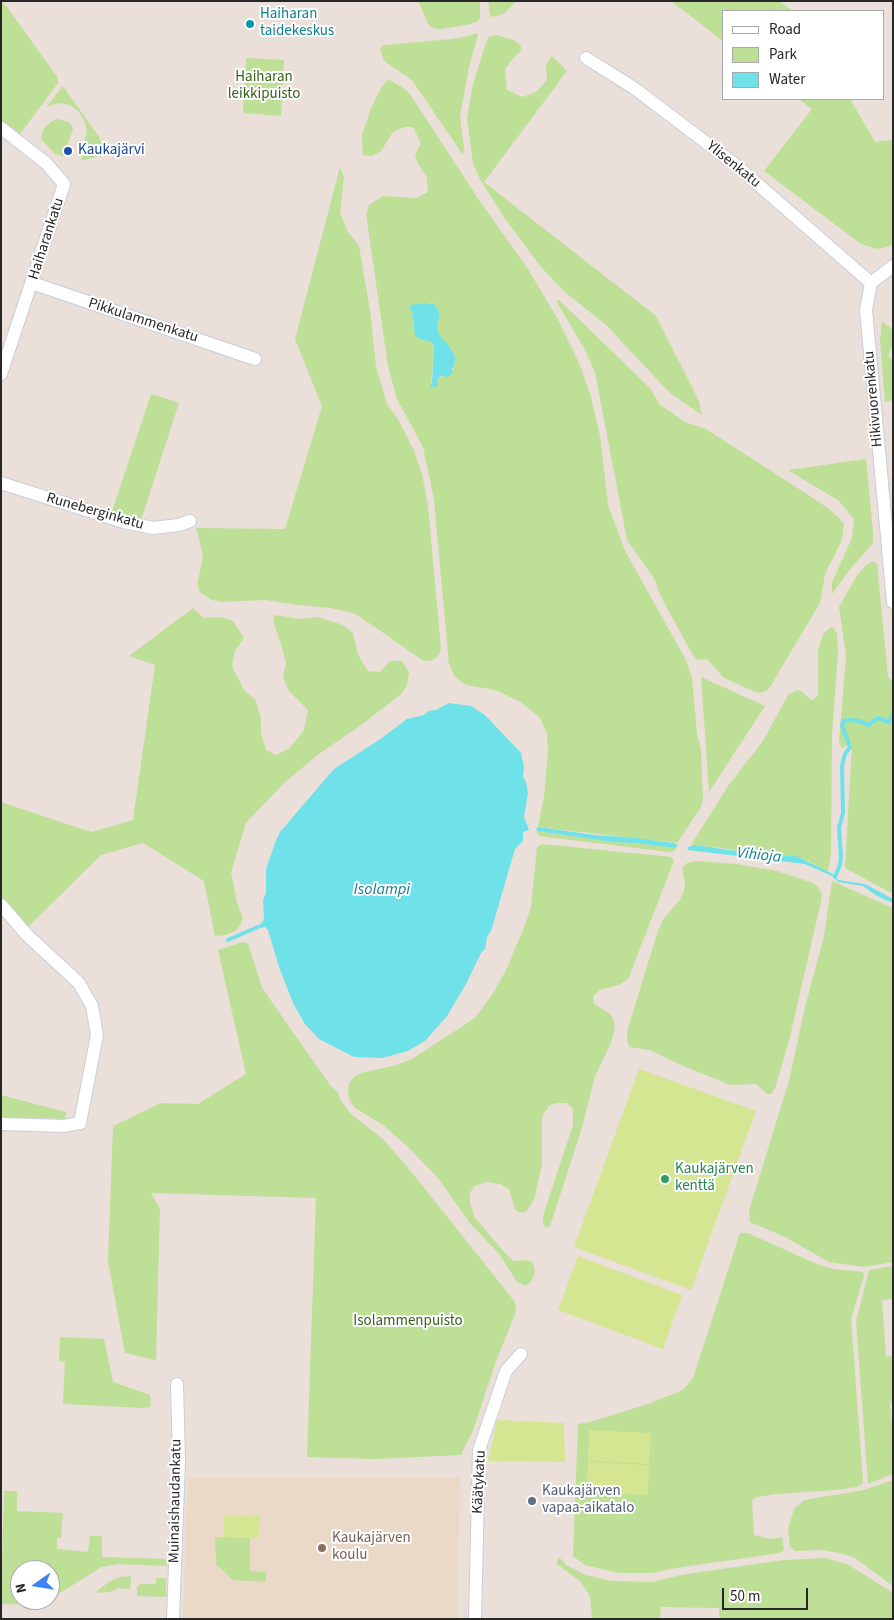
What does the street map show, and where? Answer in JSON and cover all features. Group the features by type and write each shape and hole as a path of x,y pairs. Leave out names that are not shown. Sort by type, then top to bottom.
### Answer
{"street":[{"name":"Ylisenkatu","path":"586,58 634,88 737,166 871,283"},
{"name":"Haiharankatu","path":"1,128 46,163 64,184 1,374"},
{"path":"871,283 893,266"},
{"name":"Pikkulammenkatu","path":"32,283 255,359"},
{"name":"Hikivuorenkatu","path":"871,283 866,310 893,602"},
{"name":"Runeberginkatu","path":"1,483 124,522 152,528 180,525 190,521"},
{"path":"1,905 28,936 79,983 92,1006 97,1035 80,1123 64,1126 1,1124"},
{"name":"Käätykatu","path":"475,1619 480,1450 506,1371 521,1354"},
{"name":"Muinaishaudankatu","path":"173,1619 179,1461 177,1384"}],"shaded area":[{"name":"Kaukajärven koulu","path":"188,1477 460,1477 457,1619 183,1619"}],"green space":[{"path":"1,1 58,78 58,83 20,134 1,120"},
{"path":"418,1 480,1 480,17 478,21 471,24 441,29 433,28 428,24"},
{"path":"488,1 516,1 505,13 493,17 490,15"},
{"path":"671,1 779,1 792,10 722,10 722,40"},
{"path":"476,33 478,35 469,67 460,117 464,148 463,155 412,80 384,61 380,50 383,45 452,39"},
{"path":"496,35 514,40 520,45 522,50 505,69 507,90 522,97 536,92 547,80 546,65 552,56 567,71 484,182 656,316 699,401 702,415 670,393 606,325 565,292 541,267 503,216 479,177 473,163 467,118 473,84 485,46 489,37"},
{"name":"Haiharan leikkipuisto","path":"246,58 284,60 281,116 243,113"},
{"path":"388,79 410,94 479,200 528,269 557,318 579,363 590,393 600,436 608,505 625,551 685,658 692,678 697,734 701,749 703,799 701,807 677,843 538,827 544,796 548,751 547,734 540,718 519,701 495,690 466,685 455,677 449,664 434,500 423,447 397,399 388,366 366,214 369,205 383,196 417,198 428,192 427,178 415,155 421,143 413,127 404,127 393,132 381,151 372,156 363,155 362,135 370,111 381,88","holes":["433,303 439,314 438,333 452,350 455,357 452,374 437,378 435,386 431,387 434,344 422,340 414,332 412,312 409,306"]},
{"path":"63,86 99,137 106,152 103,155 81,161 87,130 84,120 78,111 70,105 58,103 46,107"},
{"path":"800,100 851,100 875,142 893,140 893,244 890,246 877,249 861,244 764,171 812,109"},
{"path":"58,119 70,123 73,129 63,157 54,153 41,139 45,127"},
{"path":"340,167 344,177 340,213 348,232 359,246 370,310 376,367 387,404 398,419 414,451 422,474 428,506 441,649 435,659 427,661 422,660 356,614 331,608 265,600 221,602 212,600 200,592 197,585 203,558 196,528 285,529 322,406 295,339"},
{"path":"559,300 650,388 659,404 685,422 706,429 813,498 844,523 842,540 825,574 820,603 768,690 760,693 751,690 724,678 707,659 697,660 660,595 655,580 627,540 595,372 584,348 556,301"},
{"path":"882,321 893,330 893,347 888,355 893,361 893,398 885,402 880,340"},
{"path":"151,394 179,403 141,520 112,511"},
{"path":"866,459 873,543 832,594 832,582 852,538 854,519 839,501 788,470"},
{"path":"873,561 877,564 888,676 893,683 893,894 845,868 852,743 842,748 839,743 846,656 839,607 856,577 866,565"},
{"path":"193,608 204,618 220,617 233,621 244,638 235,651 232,666 244,690 255,699 261,718 261,733 266,750 276,755 290,748 304,730 308,710 289,691 283,677 286,663 273,621 275,615 300,619 318,617 343,625 353,633 358,655 368,671 380,672 390,661 402,661 409,672 407,686 400,695 319,754 285,782 246,823 231,872 237,902 243,919 237,930 226,935 215,936 204,881 143,843 101,855 28,927 1,897 1,802 91,832 133,820 155,665 129,656"},
{"path":"831,627 834,628 837,634 838,653 832,734 831,853 828,872 808,861 786,855 751,853 691,845 728,786 763,741 788,695 797,690 801,691 811,700 817,697 818,650 823,634"},
{"path":"701,677 765,706 709,792"},
{"path":"537,831 613,842 676,848 675,851 669,852 539,836"},
{"path":"542,844 671,857 674,861 628,979 618,985 600,990 593,996 594,1004 609,1013 613,1018 615,1028 611,1043 595,1076 581,1131 550,1226 545,1227 543,1225 543,1216 573,1125 573,1109 567,1103 555,1103 549,1106 542,1117 542,1164 534,1200 526,1212 518,1212 515,1209 509,1189 500,1184 488,1182 474,1186 470,1193 470,1203 475,1218 506,1254 514,1261 526,1260 533,1263 534,1276 530,1283 525,1286 517,1282 500,1255 469,1222 438,1178 408,1147 383,1125 355,1108 350,1101 348,1093 349,1083 355,1076 412,1059 475,1018 492,995 506,970 525,925 531,907 537,847"},
{"path":"696,861 736,864 777,871 813,883 822,894 789,1041 775,1088 771,1094 767,1094 756,1084 730,1085 649,1050 630,1047 627,1041 627,1031 658,931 664,918 679,901 684,891 685,883 682,868 687,863"},
{"path":"832,881 893,908 893,1262 864,1267 829,1262 785,1237 750,1222 749,1210 789,1081 805,1007 824,936"},
{"name":"Isolammenpuisto","path":"243,942 248,943 262,988 330,1085 338,1092 341,1101 351,1114 384,1140 515,1302 516,1312 496,1361 474,1428 461,1455 375,1459 307,1457 316,1198 151,1193 160,1209 156,1360 125,1353 108,1261 113,1126 161,1103 198,1104 246,1074 218,950"},
{"name":"Kaukajärven kenttä","path":"639,1069 756,1111 691,1290 574,1247"},
{"path":"1,1095 66,1112 65,1119 1,1117"},
{"path":"740,1233 748,1233 819,1265 834,1269 863,1272 864,1276 851,1319 862,1484 857,1487 837,1490 776,1494 757,1497 752,1500 754,1535 771,1539 782,1537 784,1550 780,1553 675,1568 653,1573 619,1573 585,1565 573,1556 578,1424 645,1405 683,1390 693,1378"},
{"path":"578,1256 682,1295 663,1349 558,1310"},
{"path":"893,1266 893,1299 882,1300 886,1357 893,1356 893,1402 890,1403 893,1437 893,1474 868,1484 856,1321 869,1270"},
{"path":"60,1337 104,1339 113,1382 150,1395 151,1407 63,1404 65,1362 59,1361"},
{"path":"497,1420 564,1423 565,1462 488,1461"},
{"path":"589,1430 651,1433 649,1464 588,1461"},
{"path":"588,1462 649,1465 648,1495 586,1492"},
{"path":"893,1480 893,1586 855,1558 821,1550 795,1551 790,1546 788,1529 794,1509 804,1500 864,1490"},
{"path":"4,1491 17,1491 17,1511 63,1513 61,1538 57,1538 57,1549 88,1552 90,1536 102,1536 102,1557 167,1559 167,1566 117,1564 102,1567 60,1593 60,1560 10,1560 10,1604 1,1604"},
{"path":"224,1515 260,1516 259,1538 224,1537"},
{"path":"215,1537 250,1538 250,1571 266,1572 266,1582 233,1580 216,1564"},
{"path":"560,1558 566,1565 583,1574 611,1581 652,1582 681,1575 784,1560 825,1558 847,1564 893,1593 893,1619 720,1619 719,1608 661,1607 660,1619 592,1619 590,1596 580,1581 557,1564 557,1560"},
{"path":"131,1576 130,1589 118,1588 111,1592 94,1593 112,1580"},
{"path":"156,1578 166,1578 166,1597 137,1596 137,1587 140,1584 156,1584"}],"water":[{"path":"434,304 438,310 440,314 437,325 438,333 452,350 455,357 453,373 447,377 437,378 438,386 431,387 434,344 415,336 412,312 409,307 411,305"},
{"name":"Isolampi","path":"449,703 471,706 485,715 521,753 524,767 523,777 528,793 524,817 529,830 523,832 523,841 515,849 491,931 487,937 485,949 481,953 466,984 447,1016 426,1040 408,1051 382,1058 354,1057 319,1039 305,1024 294,1005 279,967 268,930 265,927 258,927 264,920 263,900 266,893 266,869 280,832 334,769 379,740 407,719 424,715 428,711 436,710"},
{"path":"538,827 595,835 636,838 678,845 675,848 613,842 537,831"},
{"name":"Vihioja","path":"694,845 751,853 796,856 835,875 838,880 865,884 893,899 893,903 877,896 863,886 838,882 834,877 805,864 688,850 688,847"}],"waterway":[{"path":"835,877 841,857 839,828 843,813 842,766 845,754 850,747 842,725 844,721 850,720 860,721 868,725 878,718 889,722 893,714"},
{"path":"228,940 258,927"}],"place":[{"name":"Haiharan taidekeskus","path":"250,24"},
{"name":"Kaukajärvi","path":"68,151"},
{"name":"Kaukajärven kenttä","path":"665,1179"},
{"name":"Kaukajärven vapaa-aikatalo","path":"532,1501"},
{"name":"Kaukajärven koulu","path":"322,1548"}]}
